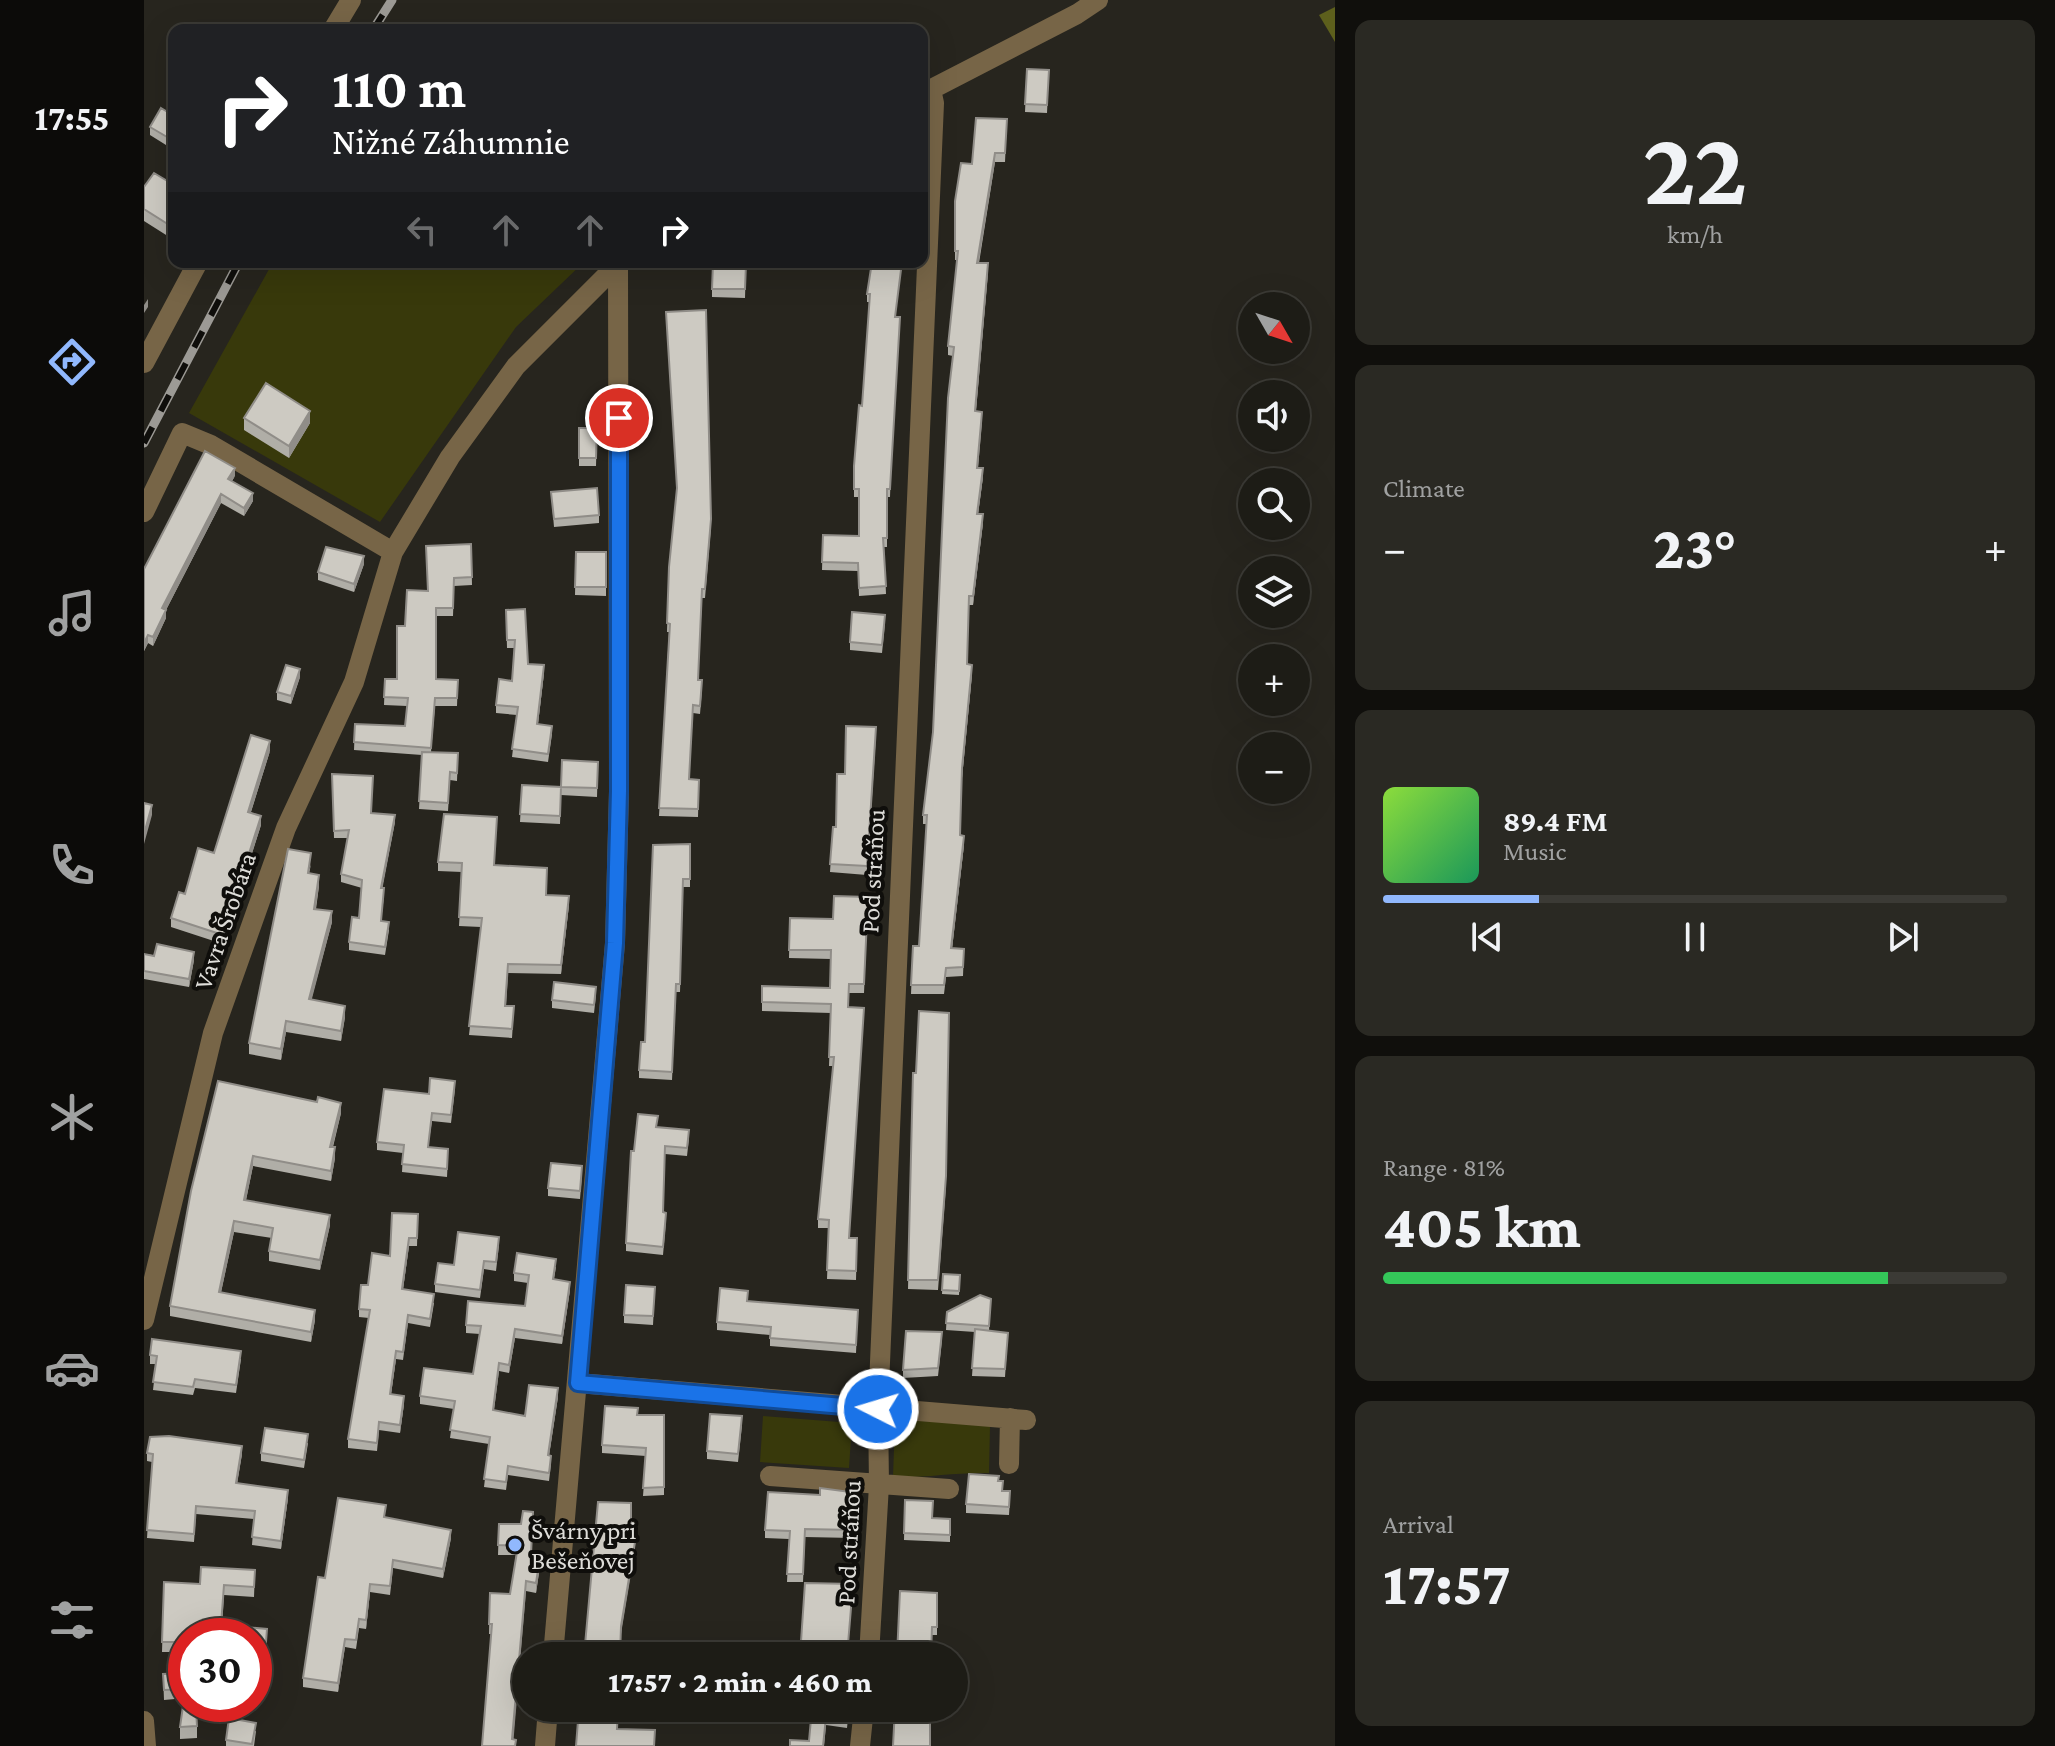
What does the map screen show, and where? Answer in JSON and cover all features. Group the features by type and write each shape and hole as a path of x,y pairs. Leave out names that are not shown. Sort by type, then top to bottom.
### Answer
{"street":[{"path":"337,24 351,0"},
{"path":"928,91 1098,0"},
{"path":"144,363 195,268"},
{"name":"Vavra Šrobára","path":"144,1320 213,1033 286,828 354,682 393,552 450,457 516,366 613,268"},
{"path":"554,1642 615,943 619,791 619,268"},
{"name":"Pod stráňou","path":"870,1642 879,1485 878,1409 920,268"},
{"path":"144,512 182,433 211,445 393,552"},
{"path":"578,1383 1018,1419 1009,1464"},
{"path":"770,1476 949,1489"},
{"path":"144,1721 146,1746"},
{"path":"545,1746 547,1722"},
{"path":"860,1746 863,1722"}],"shaded area":[{"path":"1335,7 1335,42 1319,15"},
{"path":"270,268 578,268 516,327 380,522 189,413"},
{"path":"763,1416 852,1423 849,1468 760,1462"},
{"path":"895,1419 990,1426 989,1473 893,1477"}],"building":[{"path":"1027,69 1049,70 1047,105 1025,104"},
{"path":"161,108 168,112 168,138 150,127"},
{"path":"976,118 1007,119 1005,153 995,153 977,263 988,263 975,411 982,412 977,468 983,468 977,514 983,514 973,596 969,596 967,664 972,665 962,768 960,835 964,836 951,948 964,949 963,967 946,968 944,985 911,985 913,946 919,946 927,815 923,815 933,732 948,398 954,347 948,346 958,251 955,251 955,201 961,163 972,164"},
{"path":"154,173 168,181 168,224 144,209 144,187"},
{"path":"713,268 746,268 745,289 712,289"},
{"path":"871,268 901,268 895,317 900,317 890,489 887,489 887,538 883,538 886,586 859,588 858,563 822,562 823,535 859,536 859,489 854,489 854,466 859,405 862,406 870,294 867,294"},
{"path":"706,310 711,519 705,589 702,589 698,680 702,680 700,706 693,705 689,779 699,780 698,809 659,808 670,624 667,623 669,567 677,488 666,312"},
{"path":"266,383 310,411 289,446 244,418"},
{"path":"579,428 597,428 596,458 579,458"},
{"path":"205,451 235,468 228,479 253,493 244,508 221,494 162,608 166,610 153,637 148,635 144,643 144,569"},
{"path":"597,488 599,515 554,519 551,492"},
{"path":"471,544 472,577 454,578 453,608 436,608 436,679 458,680 457,698 435,698 431,748 354,742 355,724 405,726 408,698 384,697 385,679 397,679 397,626 405,626 407,590 428,591 426,546"},
{"path":"326,547 364,556 354,584 318,572"},
{"path":"576,552 606,552 606,587 575,587"},
{"path":"525,609 528,664 544,665 537,724 552,726 548,754 512,749 518,707 496,705 499,679 512,681 515,640 507,640 506,610"},
{"path":"852,612 885,615 882,645 850,642"},
{"path":"286,665 300,669 291,696 277,692"},
{"path":"846,726 876,727 867,866 830,864 833,827 836,827 837,774 845,774"},
{"path":"251,735 270,741 248,812 261,816 223,935 171,918 179,892 185,894 198,848 214,853"},
{"path":"422,752 458,753 457,773 450,772 448,803 419,801"},
{"path":"562,760 598,762 597,788 561,787"},
{"path":"332,774 373,776 371,813 395,815 381,888 384,888 381,921 389,922 385,947 349,942 352,917 359,918 362,880 341,874 349,830 334,831"},
{"path":"522,785 561,787 560,816 520,814"},
{"path":"144,803 152,805 144,834"},
{"path":"444,814 497,817 494,865 547,868 546,895 569,896 561,965 508,964 505,1006 514,1006 512,1029 469,1026 482,918 459,917 462,863 438,862"},
{"path":"690,844 690,879 683,879 680,984 676,984 672,1072 639,1070 641,1042 645,1042 653,845"},
{"path":"288,849 311,853 308,873 319,875 314,909 332,911 309,999 345,1006 341,1031 286,1021 281,1049 249,1043"},
{"path":"834,896 868,897 864,984 849,984 848,1007 864,1008 849,1238 857,1238 856,1271 827,1270 829,1220 818,1219 834,1057 829,1057 831,1004 762,1002 762,986 830,988 831,950 789,950 790,918 833,919"},
{"path":"157,944 194,952 189,979 144,971 144,954 154,956"},
{"path":"554,982 596,987 594,1005 552,1000"},
{"path":"919,1011 949,1013 946,1176 938,1280 908,1280 913,1073 916,1073"},
{"path":"430,1078 455,1081 451,1115 432,1113 428,1147 448,1149 447,1169 402,1164 404,1145 377,1142 384,1089 429,1094"},
{"path":"218,1081 317,1102 318,1097 341,1103 330,1147 335,1147 331,1171 253,1156 244,1200 330,1215 320,1260 269,1251 273,1228 234,1221 219,1292 315,1310 311,1332 170,1306 191,1191"},
{"path":"638,1114 658,1116 656,1127 689,1130 687,1148 665,1146 663,1247 626,1243 631,1151 634,1151"},
{"path":"551,1163 582,1166 580,1191 548,1188"},
{"path":"392,1213 418,1214 417,1238 409,1238 402,1289 434,1294 430,1319 408,1315 403,1352 396,1351 390,1394 404,1396 400,1425 379,1422 377,1443 348,1439 370,1310 359,1309 361,1285 368,1285 372,1253 390,1256"},
{"path":"458,1232 499,1237 496,1262 484,1261 480,1290 435,1284 438,1263 454,1265"},
{"path":"517,1253 556,1259 553,1279 570,1282 562,1336 515,1329 509,1365 499,1363 493,1410 525,1416 529,1385 558,1388 548,1455 551,1456 549,1473 508,1466 506,1482 484,1479 490,1437 450,1430 455,1401 420,1396 424,1368 473,1374 481,1326 466,1325 468,1301 525,1306 529,1275 514,1273"},
{"path":"943,1274 960,1275 959,1291 942,1290"},
{"path":"626,1285 655,1287 653,1316 624,1315"},
{"path":"720,1288 748,1291 747,1301 858,1310 856,1345 770,1338 771,1327 717,1322"},
{"path":"980,1295 991,1299 989,1326 946,1323 947,1312"},
{"path":"975,1329 1008,1333 1005,1369 972,1368"},
{"path":"906,1331 942,1332 938,1368 903,1370"},
{"path":"152,1339 241,1351 236,1385 195,1379 193,1387 153,1382 157,1356 150,1355"},
{"path":"605,1406 638,1408 637,1415 664,1415 664,1487 643,1488 646,1448 602,1445"},
{"path":"710,1414 742,1416 738,1454 707,1451"},
{"path":"265,1428 308,1434 304,1460 261,1453"},
{"path":"169,1436 242,1446 236,1483 288,1490 281,1541 252,1537 255,1511 196,1506 194,1534 147,1530 153,1454 147,1453 150,1437"},
{"path":"969,1474 999,1476 998,1481 1003,1481 1002,1491 1010,1491 1009,1507 966,1504"},
{"path":"820,1488 858,1493 854,1530 805,1529 803,1574 787,1574 790,1531 765,1530 768,1492 820,1495"},
{"path":"338,1498 386,1505 384,1517 451,1530 443,1569 393,1560 390,1586 370,1584 366,1620 359,1619 356,1640 345,1639 338,1683 303,1678 318,1577 325,1578"},
{"path":"905,1500 933,1501 932,1518 950,1519 950,1535 904,1533"},
{"path":"598,1502 631,1503 631,1542 635,1542 620,1642 585,1642"},
{"path":"523,1511 533,1512 531,1555 540,1557 536,1583 526,1581 521,1642 512,1642 512,1739 516,1740 515,1746 482,1746 492,1624 489,1624 490,1593 510,1594 518,1546 498,1545 499,1524 521,1524"},
{"path":"201,1567 255,1570 254,1587 224,1585 222,1618 168,1618 168,1642 162,1642 164,1582 200,1584"},
{"path":"805,1583 853,1584 848,1642 801,1642"},
{"path":"900,1591 937,1593 937,1627 932,1627 931,1642 898,1642"},
{"path":"163,1674 168,1674 168,1690 164,1690"},
{"path":"181,1722 197,1722 197,1726 180,1727"},
{"path":"228,1722 256,1723 252,1744 226,1740"},
{"path":"578,1722 617,1722 617,1729 655,1730 654,1746 576,1746"},
{"path":"811,1722 825,1722 823,1746 790,1746 790,1740 809,1741"},
{"path":"894,1722 930,1722 930,1746 893,1746"}],"railway":[{"path":"377,24 392,0"},
{"path":"144,443 236,268"}],"place":[{"name":"Švárny pri Bešeňovej","path":"515,1545"}],"route":[{"path":"619,418 619,791 615,943 578,1383 878,1409"}]}
